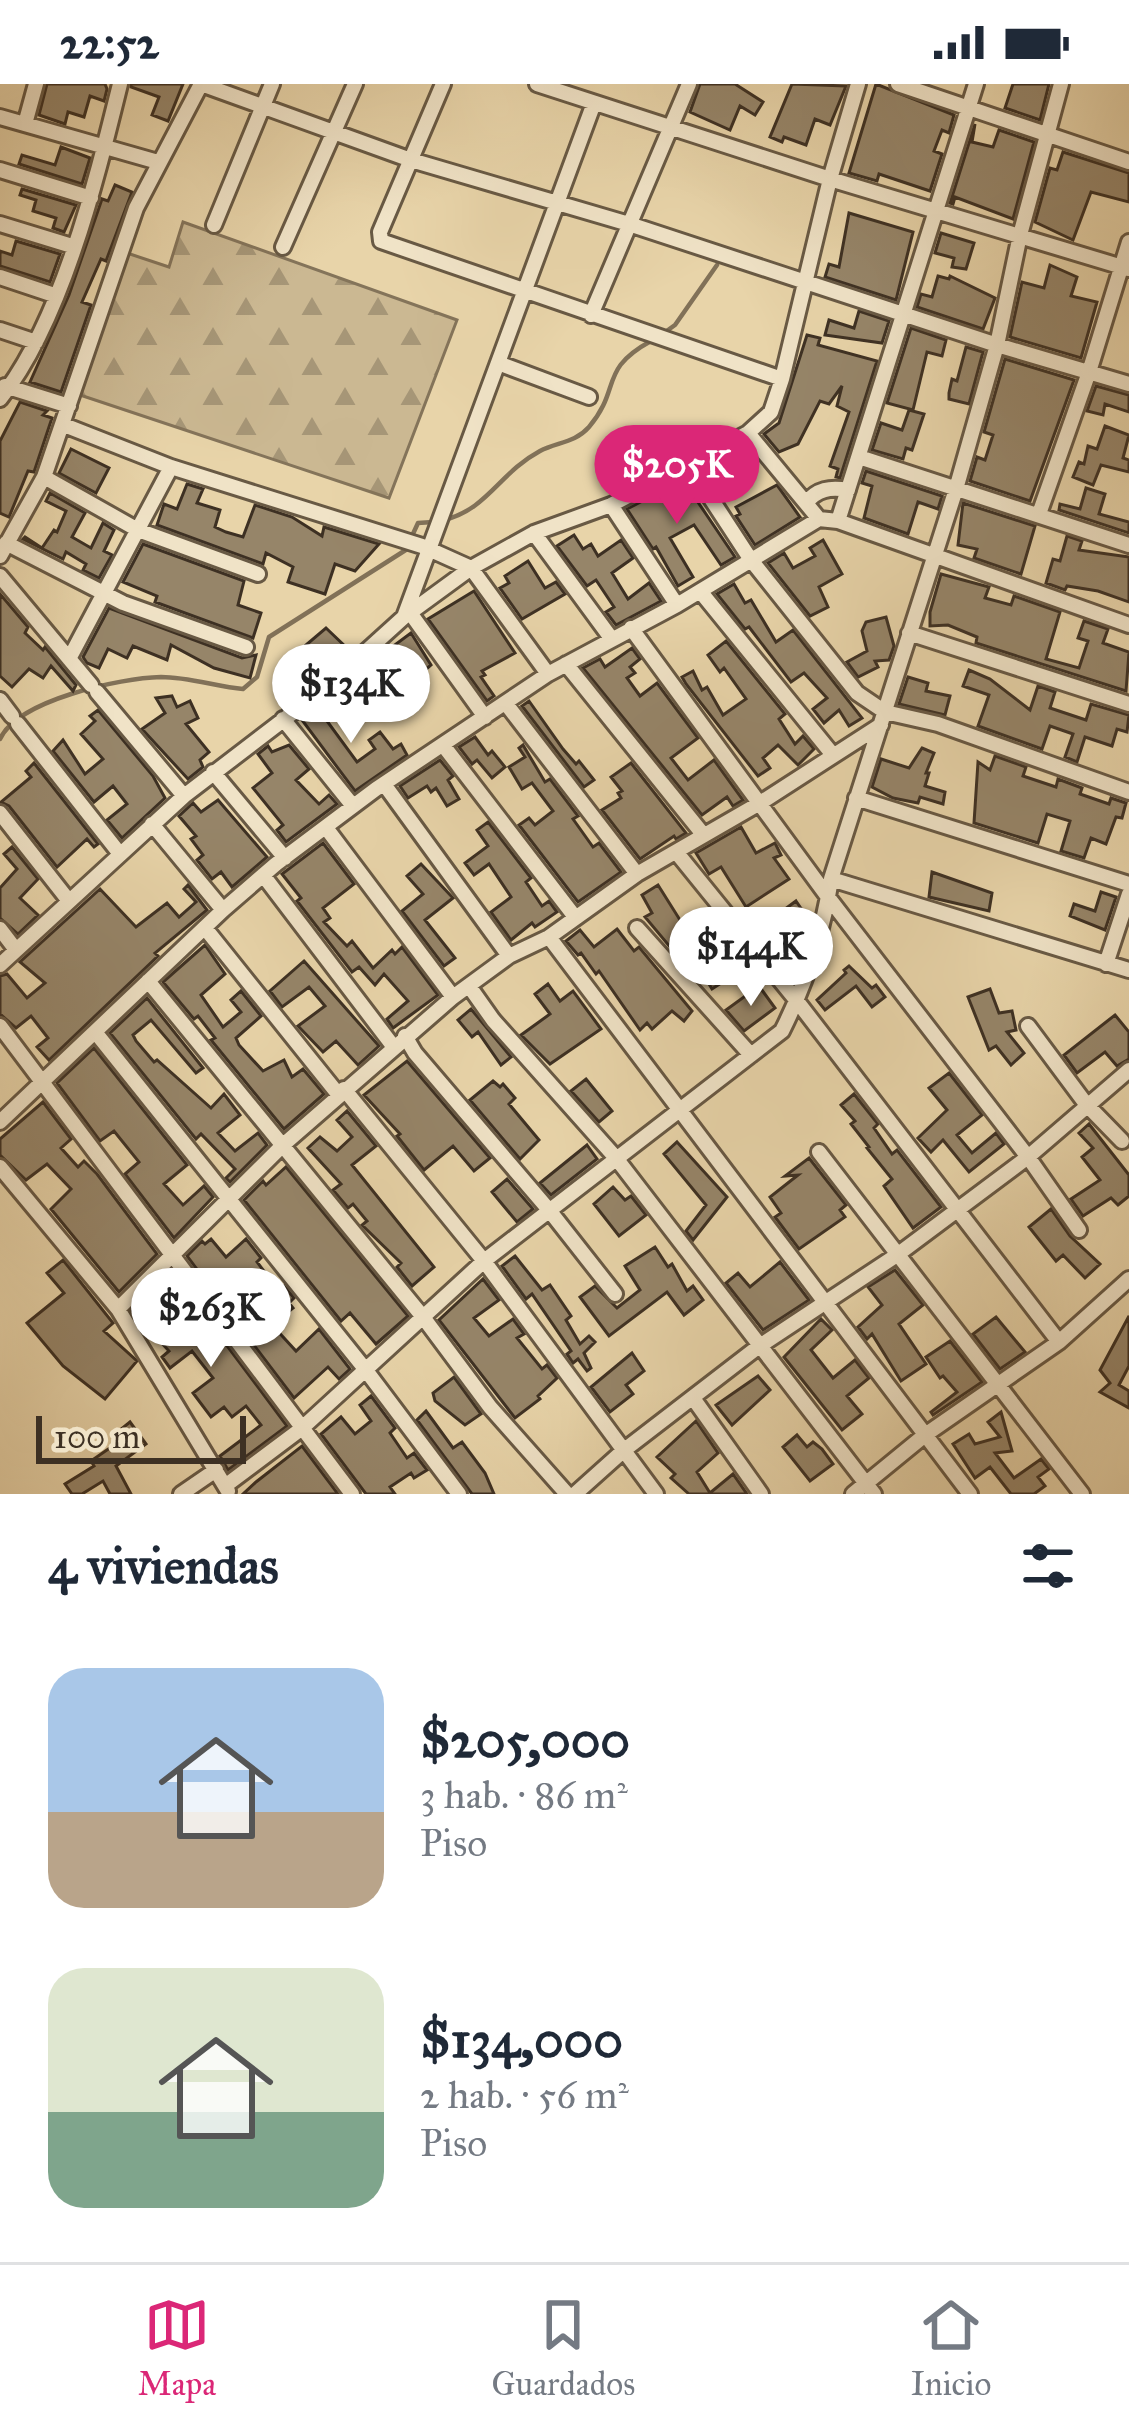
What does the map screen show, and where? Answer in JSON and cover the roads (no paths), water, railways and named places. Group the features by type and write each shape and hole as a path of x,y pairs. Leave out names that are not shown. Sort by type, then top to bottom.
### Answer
{"street":[{"path":"25,124 36,84"},
{"path":"69,406 3,390 36,342 55,295 91,198 120,84"},
{"path":"246,647 104,594 3,549 44,477 136,208 201,84 411,160 629,224 1129,384"},
{"path":"214,225 272,84"},
{"path":"283,247 355,84"},
{"path":"443,84 380,232 381,241 782,379"},
{"path":"537,84 1125,268"},
{"path":"591,315 689,84"},
{"path":"0,965 184,796 471,568 534,533 611,505 688,465 748,433 771,412 859,84"},
{"path":"898,84 1129,162"},
{"path":"838,521 976,84"},
{"path":"0,1167 118,1309 228,1490 484,1261 776,1039 797,1001 825,919 831,879 956,489 1061,84"},
{"path":"408,616 594,103"},
{"path":"0,117 158,162"},
{"path":"0,170 91,198"},
{"path":"0,224 72,246"},
{"path":"1039,514 1125,268 1129,242"},
{"path":"0,278 55,295"},
{"path":"0,330 36,342"},
{"path":"498,363 589,397"},
{"path":"64,425 171,467 430,550 471,568 548,674"},
{"path":"748,433 819,518 1129,625"},
{"path":"859,457 1129,545"},
{"path":"688,465 751,560 857,693 883,718 938,724 1129,793"},
{"path":"69,658 171,467"},
{"path":"44,477 138,530 258,574"},
{"path":"806,503 824,490 848,490"},
{"path":"611,505 677,605"},
{"path":"0,1122 223,910 353,806 548,674 677,605 819,518"},
{"path":"534,533 611,638"},
{"path":"0,576 184,796"},
{"path":"700,591 833,755"},
{"path":"408,616 485,717"},
{"path":"631,628 1079,1230"},
{"path":"909,633 1129,704"},
{"path":"566,664 702,833"},
{"path":"0,700 120,854"},
{"path":"507,705 638,874"},
{"path":"118,1309 226,1198 453,997 702,833 760,803 883,718"},
{"path":"283,719 353,806"},
{"path":"443,745 575,917"},
{"path":"213,772 285,858"},
{"path":"384,784 509,956"},
{"path":"856,798 1129,884"},
{"path":"0,813 69,901"},
{"path":"152,824 223,910"},
{"path":"327,829 453,997"},
{"path":"677,853 1059,1342"},
{"path":"263,875 615,1294"},
{"path":"831,879 1129,970"},
{"path":"1106,964 1129,894"},
{"path":"0,928 16,950"},
{"path":"205,928 484,1261 656,1494"},
{"path":"637,928 751,1055"},
{"path":"549,937 970,1494"},
{"path":"148,981 424,1317 490,1407 571,1494 758,1347 897,1255 1028,1157 1129,1070"},
{"path":"469,986 493,1020 616,1158 871,1489"},
{"path":"0,1026 352,1494"},
{"path":"1028,1026 1086,1104 1122,1142"},
{"path":"96,1033 459,1494"},
{"path":"819,1153 1082,1494"},
{"path":"853,1494 871,1489 926,1435 1059,1342 1129,1279"},
{"path":"693,1398 761,1494"},
{"path":"181,1494 216,1470"}],"waterway":[{"path":"661,335 675,325 717,265"},
{"path":"444,520 472,508 540,451 584,432 599,413 624,361 651,341"},
{"path":"412,536 418,523 433,522"},
{"path":"0,739 10,725 48,703 121,682 172,677 243,689 257,677 269,637 412,546"}]}
